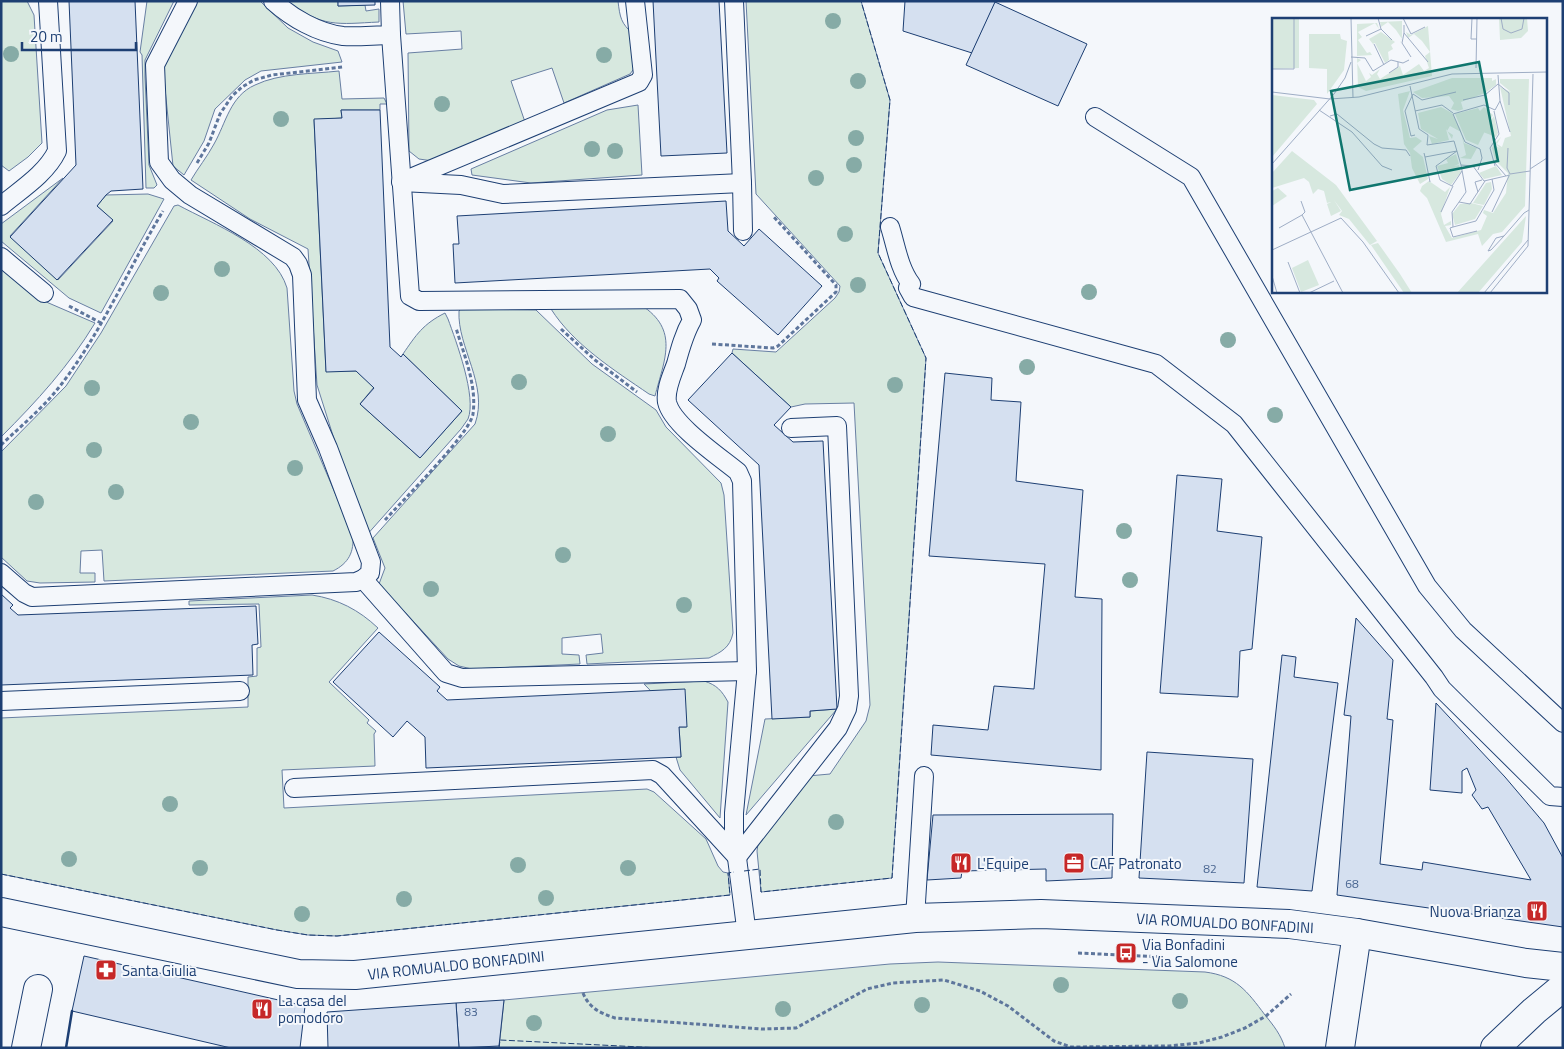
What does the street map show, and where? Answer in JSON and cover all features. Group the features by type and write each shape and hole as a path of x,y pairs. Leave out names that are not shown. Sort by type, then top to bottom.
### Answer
{"street":[{"name":"VIA ROMUALDO BONFADINI","path":"1,912 298,974 355,975 915,918 1041,914 1289,924 1357,933 1526,963 1563,967"},
{"path":"1340,1048 1357,933"},
{"path":"1495,1048 1563,987"},
{"path":"26,1048 38,989"}],"lane":[{"path":"1,573 24,593 32,597 356,582 370,573 370,562 364,544 328,448 307,400 302,275 298,264 293,257 190,195 172,180 159,162 155,64 188,1"},
{"path":"273,1 282,9 307,24 342,36 390,36"},
{"path":"390,1 390,36 410,296 419,301 680,299 688,309 692,320 682,343 668,389 667,401 672,414 681,425 738,472 742,481 747,670 734,813 737,857 747,935"},
{"path":"401,182 639,82 643,75 635,1"},
{"path":"734,1 742,187 742,231"},
{"path":"1,206 45,168 52,161 57,151 46,6"},
{"path":"1095,117 1191,177 1427,586 1463,630 1563,724"},
{"path":"401,182 462,185 503,194 742,187"},
{"path":"890,227 901,263 911,284 908,288 909,292 914,297 1156,364 1234,424 1442,689 1550,796 1563,797"},
{"path":"1,257 44,293"},
{"path":"737,857 838,728 848,709 850,696 837,426 791,428"},
{"path":"363,579 446,673 462,678 747,670"},
{"path":"1,701 240,691"},
{"path":"294,788 653,770 662,775 737,857"},
{"path":"915,918 924,776"}],"path":[{"path":"1,445 48,401 102,323 160,217 179,186 209,144 220,114 232,96 254,80 272,75 347,67 342,36"},
{"path":"682,343 773,348 778,346 836,292 836,286 784,228 742,187"},
{"path":"44,293 102,323"},
{"path":"536,300 552,320 595,360 672,414"},
{"path":"364,544 470,424 472,416 472,388 466,360 453,320 453,301"},
{"path":"1078,952 1164,957"},
{"path":"583,993 593,1008 602,1014 615,1018 762,1029 796,1028 867,989 893,983 944,980 980,991 1008,1006 1049,1039 1071,1047 1169,1046 1207,1041 1245,1028 1266,1016 1291,994"}],"shaded area":[{"path":"1,1 27,1 34,15 42,143 28,157 9,171 1,165"},
{"path":"147,1 174,1 145,60 149,165 157,185 154,188 146,188 142,55 140,52"},
{"path":"197,1 260,1 288,28 313,42 338,51 342,62 261,71 245,80 215,109 204,141 184,175 173,166 164,66"},
{"path":"287,1 338,1 338,6 365,5 366,11 379,9 379,22 341,23 321,20 300,10"},
{"path":"403,1 618,1 622,20 633,34 636,66 630,74 564,103 552,68 511,81 525,122 433,161 419,159 409,151 408,53 462,49 461,31 406,34"},
{"path":"746,1 861,1 890,100 878,253 926,358 892,878 761,892 758,844 808,776 830,774 866,721 870,705 854,403 805,404 791,407 732,353 733,349 776,352 835,298 840,286 756,194"},
{"path":"339,71 342,99 384,98 387,104 380,104 380,110 341,110 342,118 314,120 326,371 356,371 374,387 360,404 420,458 462,411 403,354 421,330 431,321 445,313 460,355 470,397 468,419 461,429 365,537 317,385 308,249 250,219 191,180 214,144 234,103 247,90 275,78"},
{"path":"638,105 642,175 531,183 472,175 471,169 607,110"},
{"path":"63,178 10,236 58,280 113,221 97,206 106,195 148,194 164,199 101,313 69,298 1,241 1,224"},
{"path":"178,205 241,238 270,260 280,273 287,288 294,391 297,404 353,535 351,552 347,561 333,571 104,581 102,550 81,551 80,573 95,573 95,582 40,583 27,581 1,557 1,452 66,386 101,333 174,206"},
{"path":"1,268 32,294 95,323 52,383 1,437"},
{"path":"551,305 641,305 653,315 661,325 665,335 666,346 665,358 655,396 622,376 583,345 560,322 551,309"},
{"path":"461,309 536,310 592,364 656,410 666,427 721,483 724,495 733,633 730,642 721,651 709,658 587,664 586,655 603,653 601,634 562,638 562,654 579,655 580,664 472,669 459,666 448,659 379,584 385,568 373,538 475,424 478,395 476,381 460,325 459,311"},
{"path":"312,595 331,599 348,606 378,628 329,682 369,720 367,723 376,731 374,734 375,766 282,770 284,808 647,789 654,792 706,839 718,866 723,872 728,873 730,895 337,936 308,935 277,930 1,874 1,718 248,707 248,677 257,676 257,648 261,647 259,604 189,605 189,601"},
{"path":"704,681 719,689 728,702 720,818 680,770 676,757 681,757 679,727 686,727 644,684"},
{"path":"837,709 746,815 765,719 810,717 810,711"},
{"path":"938,962 1205,972 1216,974 1233,981 1246,992 1274,1027 1285,1048 499,1048 504,1000 890,964"}],"building":[{"path":"69,1 135,1 143,189 111,191 106,195 97,206 113,220 57,280 10,237 76,165"},
{"path":"338,1 375,1 375,5 338,6"},
{"path":"653,1 719,1 727,153 661,156"},
{"path":"905,1 996,1 972,53 903,31"},
{"path":"995,2 1087,44 1058,106 966,65"},
{"path":"341,110 380,110 390,347 401,357 403,354 462,411 420,458 360,404 374,388 356,371 326,372 314,119 342,118"},
{"path":"726,201 728,231 744,246 759,229 822,286 778,335 717,281 719,278 710,269 455,283 453,244 459,244 457,216"},
{"path":"732,353 791,407 774,425 793,442 823,441 837,709 810,711 810,717 772,719 759,465 688,400"},
{"path":"945,373 992,378 991,400 1021,402 1016,481 1083,490 1075,597 1102,599 1101,770 931,755 933,725 988,730 994,686 1034,689 1045,564 929,556"},
{"path":"1177,475 1222,479 1217,531 1262,537 1252,649 1240,651 1238,697 1160,693"},
{"path":"1,594 13,605 10,608 18,615 256,606 258,644 252,645 253,675 1,685"},
{"path":"1356,618 1393,660 1387,719 1393,720 1380,864 1422,870 1423,862 1531,880 1488,807 1482,809 1472,795 1476,790 1467,768 1462,771 1462,793 1430,790 1436,703 1505,777 1544,823 1563,858 1563,927 1337,895 1351,716 1344,715"},
{"path":"379,632 440,687 437,691 447,700 685,689 687,727 679,727 681,757 426,768 425,737 407,721 393,737 333,682"},
{"path":"1282,655 1296,657 1294,677 1338,683 1312,891 1257,887"},
{"path":"1147,752 1253,759 1244,883 1139,878"},
{"path":"1113,814 1112,878 1046,881 1046,869 962,871 961,878 927,880 933,815"},
{"path":"84,956 305,1006 300,1048 231,1048 72,1011"},
{"path":"504,1000 499,1046 459,1048 456,1003"},
{"path":"456,1003 459,1048 328,1048 327,1012"}],"fence":[{"path":"744,871 760,869 761,892 892,878 926,358 878,253 890,100 861,1"},
{"path":"1,874 277,930 308,935 337,936 730,895 728,873 734,872"},
{"path":"499,1048 500,1040 661,1048"}],"wall":[{"path":"66,1048 72,1011"}],"place":[{"name":"L'Equipe","path":"961,863"},
{"name":"CAF Patronato","path":"1074,863"},
{"name":"Nuova Brianza","path":"1537,911"},
{"name":"Via Bonfadini - Via Salomone","path":"1126,953"},
{"name":"Santa Giulia","path":"106,970"},
{"name":"La casa del pomodoro","path":"262,1009"}]}
